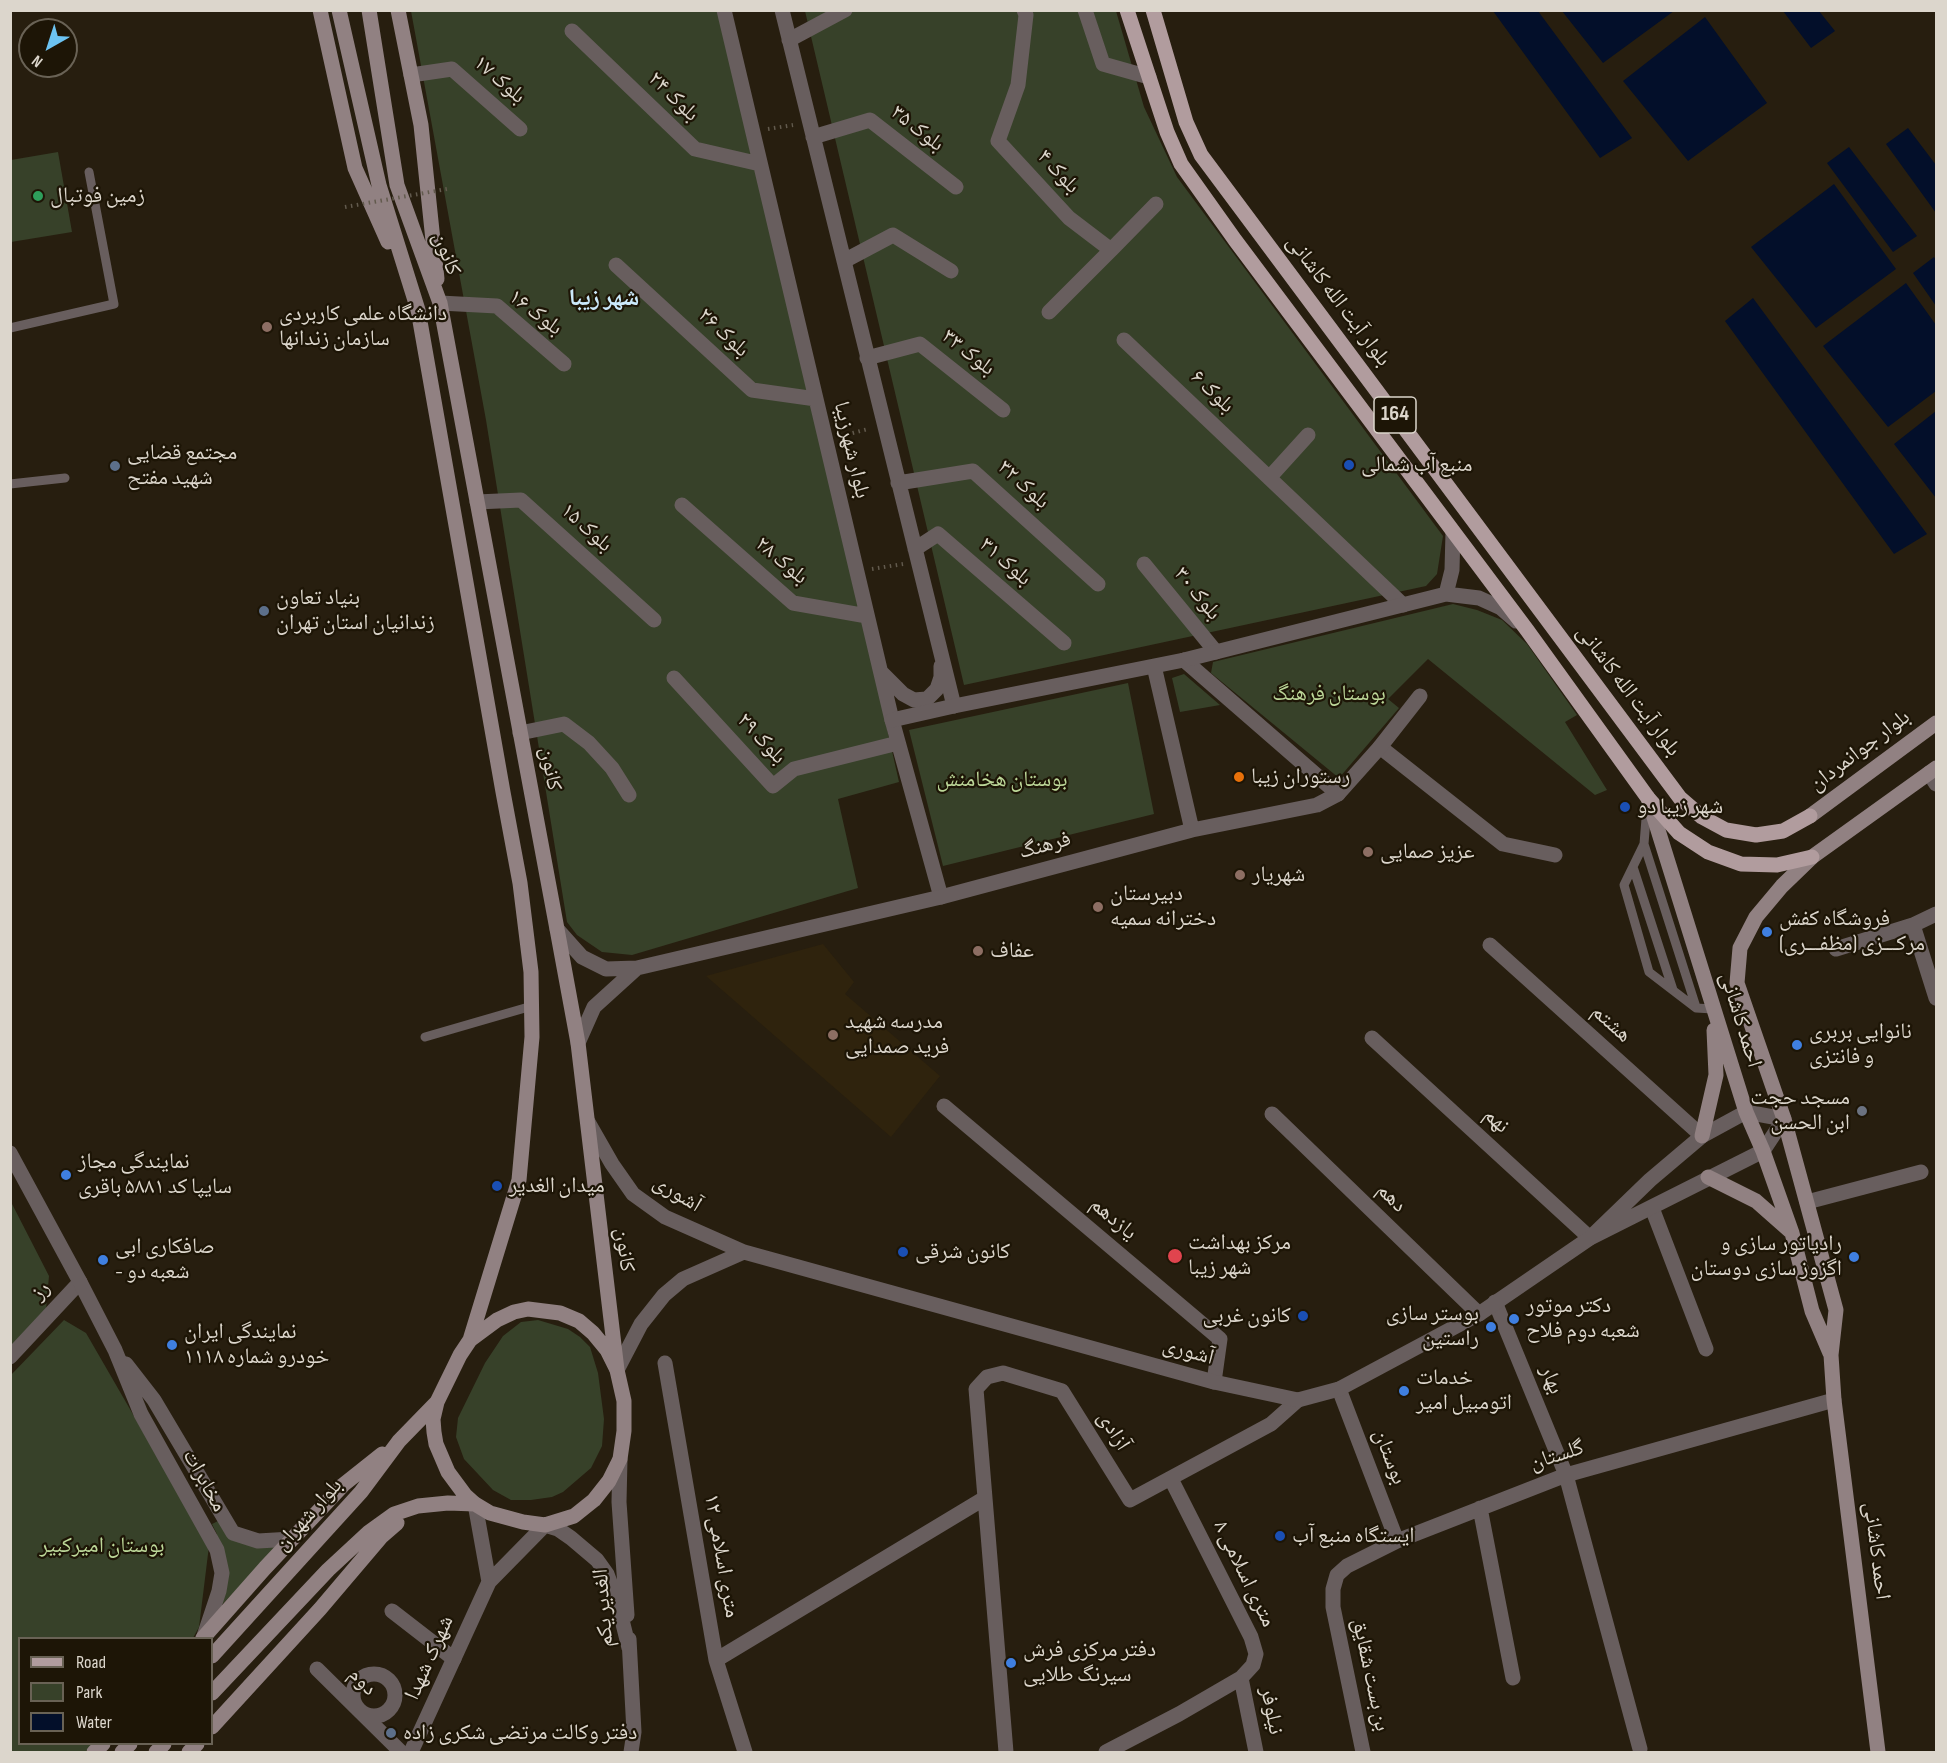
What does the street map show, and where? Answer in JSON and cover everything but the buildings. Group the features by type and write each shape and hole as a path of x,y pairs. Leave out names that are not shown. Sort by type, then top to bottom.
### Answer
{"main road":[{"name":"کانون","path":"320,10 356,168 418,310"},
{"name":"کانون","path":"339,10 379,185 418,310 516,863 531,972 532,1037 519,1179 470,1340"},
{"name":"کانون","path":"369,10 397,185 440,303 578,1043 617,1370"},
{"path":"398,10 421,125 440,303"},
{"name":"بلوار آیت الله کاشانی","path":"1127,10 1167,132 1181,164 1218,217 1527,630 1648,798 1679,833 1708,852 1742,864 1777,865 1812,857"},
{"name":"بلوار آیت الله کاشانی","path":"1153,10 1186,122 1202,155 1680,798 1702,817 1726,830 1756,835 1783,831 1810,816"},
{"name":"بلوار جوانمردان","path":"1810,816 1936,723"},
{"path":"1812,857 1934,775"},
{"path":"502,792 508,799 522,802 528,797 530,788"},
{"name":"احمد کاشانی","path":"1648,798 1746,1112 1763,1151 1792,1233 1812,1311 1831,1355"},
{"path":"516,863 516,854 528,846 537,848 543,857"},
{"name":"احمد کاشانی","path":"1812,857 1755,917 1740,948 1737,983 1784,1119 1836,1310 1831,1355 1834,1400 1878,1752"},
{"path":"1702,1136 1716,1075 1713,1009"},
{"path":"1708,1177 1756,1201 1792,1233"},
{"path":"528,1309 560,1313 579,1321 593,1333 607,1350 617,1370 624,1401 624,1431 620,1459 609,1481 585,1509 574,1516 545,1525 490,1513 475,1504 456,1484 441,1460 433,1419 437,1402 470,1340 497,1320 514,1312 528,1309"},
{"name":"بلوار شهران","path":"213,1655 361,1492 399,1441 437,1402"},
{"path":"204,1637 344,1485 399,1441"},
{"path":"213,1692 328,1570 369,1532 394,1514 418,1506 448,1503 475,1504"},
{"path":"213,1726 320,1609 382,1536 418,1506"}],"street":[{"name":"بلوار شهرزیبا","path":"724,10 880,671 941,897"},
{"name":"بلوار شهرزیبا","path":"782,10 954,706"},
{"path":"789,40 845,10"},
{"path":"1085,10 1103,64 1149,77"},
{"name":"بلوک ۴","path":"1029,12 1018,85 998,141 1069,218 1111,250"},
{"name":"بلوک ۲۴","path":"572,31 695,149 760,164"},
{"name":"بلوک ۱۷","path":"411,75 452,69 520,129"},
{"name":"بلوک ۳۵","path":"811,129 870,120 956,187"},
{"path":"1049,312 1156,204"},
{"path":"844,261 893,235 951,271"},
{"name":"بلوک ۲۶","path":"615,265 752,390 816,399"},
{"name":"بلوک ۱۶","path":"440,303 497,306 564,364"},
{"name":"بلوک ۶","path":"1124,340 1403,605"},
{"name":"بلوک ۳۳","path":"867,358 920,344 1003,410"},
{"path":"1269,477 1308,435"},
{"name":"بلوک ۳۲","path":"898,483 973,471 1098,584"},
{"name":"بلوک ۱۵","path":"477,502 521,500 654,620"},
{"name":"بلوک ۲۸","path":"682,505 793,603 867,616"},
{"path":"1446,594 1452,570 1453,532"},
{"name":"بلوک ۳۱","path":"916,555 938,534 1064,643"},
{"name":"بلوک ۳۰","path":"1144,564 1216,652"},
{"path":"892,720 1184,660 1446,594 1479,598 1501,608 1527,630"},
{"path":"880,671 903,694 914,700 927,699 937,689 941,677 942,658"},
{"path":"1184,660 1338,794"},
{"path":"1154,666 1192,830"},
{"name":"بلوک ۲۹","path":"674,678 773,786 794,769 898,743"},
{"name":"فرهنگ","path":"557,929 582,957 606,969 637,968 941,897 1192,830 1317,805 1338,794 1380,747 1420,696"},
{"path":"520,734 564,724 589,743 612,768 630,795"},
{"path":"1380,747 1503,844 1555,855"},
{"path":"1836,949 1913,925 1936,914"},
{"path":"1913,925 1936,998"},
{"name":"هشتم","path":"1490,945 1702,1136"},
{"path":"578,1043 594,1007 637,968"},
{"name":"نهم","path":"1372,1038 1590,1238"},
{"name":"یازدهم","path":"944,1106 1220,1339 1214,1382"},
{"path":"1746,1112 1784,1119 1763,1151 1590,1238 1650,1180 1702,1136 1746,1112"},
{"name":"دهم","path":"1272,1114 1479,1314"},
{"name":"آشوری","path":"587,1121 633,1194 665,1217 744,1252 1214,1382 1298,1400 1339,1389 1479,1314 1590,1238"},
{"name":"مخابرات","path":"10,1153 81,1282 115,1350 141,1414 217,1550 222,1573 219,1591 203,1637"},
{"path":"1807,1202 1921,1172"},
{"path":"1652,1208 1706,1349"},
{"path":"617,1370 641,1324 664,1295 683,1279 744,1252"},
{"name":"رز","path":"10,1357 81,1282"},
{"name":"بهار","path":"1495,1302 1566,1475 1640,1749"},
{"name":"مخابرات","path":"115,1350 154,1400 232,1533 258,1541 292,1539"},
{"name":"۱۲ متری اسلامی","path":"665,1363 716,1660 745,1752"},
{"name":"آزادی","path":"1005,1752 976,1389 987,1377 1003,1372 1062,1391 1130,1500 1271,1424 1298,1400"},
{"name":"بوستان","path":"1339,1389 1397,1541"},
{"name":"گلستان","path":"1333,1607 1333,1589 1337,1575 1347,1566 1397,1541 1566,1475 1834,1400"},
{"name":"الغدیر یکم","path":"620,1459 619,1502 634,1732 631,1752"},
{"name":"۸ متری اسلامی","path":"1106,1752 1241,1678 1253,1665 1256,1654 1251,1637 1171,1479"},
{"path":"716,1660 985,1498"},
{"path":"475,1504 489,1581"},
{"path":"1480,1508 1513,1678"},
{"path":"489,1581 545,1525 558,1529 597,1560 607,1574 618,1604 629,1648"},
{"name":"شهرک شهدا","path":"411,1752 489,1581"},
{"name":"بن بست شقایق","path":"1333,1607 1363,1752"},
{"path":"392,1611 454,1659"},
{"name":"دوم","path":"317,1669 401,1752"},
{"name":"نیلوفر","path":"1241,1678 1256,1752"}],"lane":[{"path":"10,328 114,304 89,172"},
{"path":"10,484 65,478"},
{"path":"1648,798 1644,844 1624,885 1649,972 1696,1008 1713,1009"},
{"path":"1644,844 1696,1008"},
{"path":"1633,867 1673,990"},
{"path":"425,1036 532,1006"}],"path":[{"path":"753,132 811,129"},
{"path":"345,207 447,189"},
{"path":"825,440 884,425"},
{"path":"856,571 916,555"}],"shaded area":[{"name":"مدرسه شهید فرید صمدایی","path":"823,944 854,982 845,994 940,1076 891,1137 706,976"}],"green space":[{"path":"411,11 719,11 760,164 899,782 838,799 858,888 632,955 602,952 577,935 567,922 486,420"},
{"path":"805,11 1116,11 1144,107 1177,177 1443,536 1437,574 1426,586 964,685"},
{"name":"زمین فوتبال","path":"58,152 72,232 11,242 11,160"},
{"name":"بوستان فرهنگ","path":"1453,604 1502,620 1527,644 1577,715 1565,722 1607,790 1595,795 1428,659 1388,699 1399,708 1339,778 1211,673 1213,662"},
{"path":"1184,674 1220,705 1180,712 1172,678"},
{"name":"بوستان هخامنش","path":"1128,683 1154,814 943,866 909,730"},
{"path":"10,1200 49,1276 46,1310 10,1348"},
{"name":"بوستان امیرکبیر","path":"64,1320 86,1333 209,1546 199,1627 194,1637 18,1637 18,1745 92,1745 85,1752 11,1752 10,1376"},
{"path":"538,1320 568,1329 590,1347 598,1373 604,1419 602,1446 591,1468 563,1492 552,1497 511,1500 493,1490 464,1459 456,1437 458,1418 485,1363 503,1336 521,1322"},
{"path":"218,1521 281,1543 215,1612 217,1534 212,1524"}],"water":[{"path":"1493,11 1538,11 1632,138 1600,158"},
{"path":"1562,11 1674,11 1603,63"},
{"path":"1783,11 1819,11 1835,31 1811,48"},
{"path":"1705,17 1767,103 1688,161 1623,81"},
{"path":"1908,128 1936,165 1936,213 1886,144"},
{"path":"1849,147 1917,236 1893,252 1827,163"},
{"path":"1834,184 1896,269 1816,328 1751,247"},
{"path":"1934,257 1936,260 1936,306 1913,273"},
{"path":"1906,283 1936,325 1936,391 1888,427 1823,346"},
{"path":"1753,298 1927,534 1894,554 1725,321"},
{"path":"1936,411 1936,498 1894,444"}],"place":[{"name":"زمین فوتبال","path":"38,196"},
{"name":"دانشگاه علمی کاربردی سازمان زندانها","path":"267,327"},
{"name":"منبع آب شمالی","path":"1349,465"},
{"name":"مجتمع قضایی شهید مفتح","path":"115,466"},
{"name":"بنیاد تعاون زندانیان استان تهران","path":"264,611"},
{"name":"رستوران زیبا","path":"1239,777"},
{"name":"شهر زیبا دو","path":"1625,807"},
{"name":"عزیز صمایی","path":"1368,852"},
{"name":"شهریار","path":"1240,875"},
{"name":"دبیرستان دخترانه سمیه","path":"1098,907"},
{"name":"فروشگاه کفش مرکـــزی (مظفـــری)","path":"1767,932"},
{"name":"عفاف","path":"978,951"},
{"name":"مدرسه شهید فرید صمدایی","path":"833,1035"},
{"name":"نانوایی بربری و فانتزی","path":"1797,1045"},
{"name":"مسجد حجت ابن الحسن","path":"1862,1111"},
{"name":"نمایندگی مجاز سایپا کد ۵۸۸۱ باقری","path":"66,1175"},
{"name":"میدان الغدیر","path":"497,1186"},
{"name":"کانون شرقی","path":"903,1252"},
{"name":"مرکز بهداشت شهر زیبا","path":"1175,1256"},
{"name":"رادیاتور سازی و اگزوز سازی دوستان","path":"1854,1257"},
{"name":"صافکاری ابی - شعبه دو","path":"103,1260"},
{"name":"کانون غربی","path":"1303,1316"},
{"name":"دکتر موتور شعبه دوم فلاح","path":"1514,1319"},
{"name":"بوستر سازی راستین","path":"1491,1327"},
{"name":"نمایندگی ایران خودرو شماره ۱۱۱۸","path":"172,1345"},
{"name":"خدمات اتومبیل امیر","path":"1404,1391"},
{"name":"ایستگاه منبع آب","path":"1280,1536"},
{"name":"دفتر مرکزی فرش سیرنگ طلایی","path":"1011,1663"},
{"name":"دفتر وکالت مرتضی شکری زاده","path":"391,1733"}],"district":[{"name":"شهر زیبا","path":"604,299"}]}
